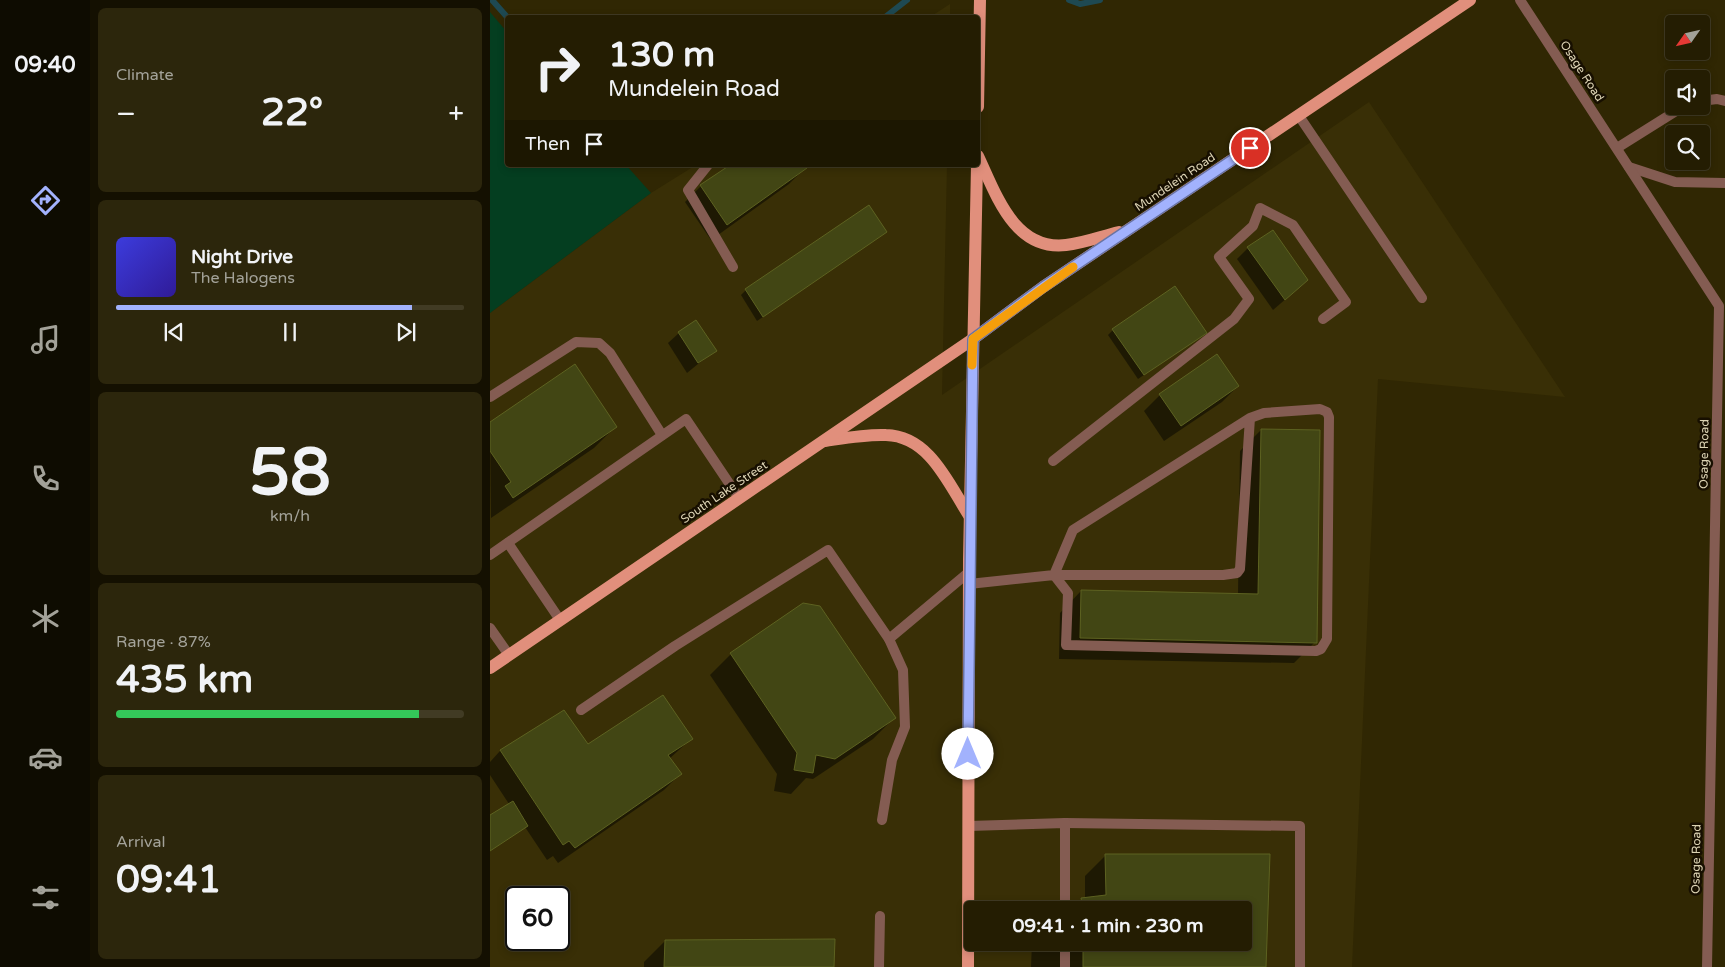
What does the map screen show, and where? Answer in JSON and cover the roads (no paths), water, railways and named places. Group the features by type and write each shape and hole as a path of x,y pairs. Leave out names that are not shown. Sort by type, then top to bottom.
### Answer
{"main road":[{"path":"980,0 980,15"},
{"name":"Mundelein Road","path":"973,339 1043,287 1299,116 1468,0"},
{"path":"980,160 1016,228 1038,243 1065,246 1129,230"},
{"path":"968,967 969,578 977,167"},
{"name":"South Lake Street","path":"490,668 973,339"},
{"path":"823,441 888,435 913,441 929,454 970,517"}],"street":[{"name":"Osage Road","path":"1520,0 1722,309 1707,967"},
{"path":"1710,100 1725,101"},
{"path":"1617,148 1670,115"},
{"path":"1299,116 1422,298"},
{"path":"706,167 688,190 733,267"},
{"path":"1629,167 1675,182 1725,183"},
{"path":"1053,461 1234,319 1249,299 1219,257 1253,226 1260,208 1293,225 1346,302 1323,319"},
{"path":"490,397 576,342 600,343 610,353 662,435"},
{"path":"1320,409 1327,412 1329,417 1327,639 1321,649 1316,651 1066,645 1068,593 1054,575 1073,530 1250,418 1264,413 1320,409"},
{"path":"889,639 969,578 1054,575 1223,575 1237,573 1240,569 1250,418"},
{"path":"490,555 686,419 739,498"},
{"path":"508,543 560,620"},
{"path":"581,710 676,646 828,550 889,639 903,670 905,727 892,760 882,820"},
{"path":"490,628 509,655"},
{"path":"969,826 1065,823 1300,826 1300,967"},
{"path":"1065,823 1065,901"},
{"path":"879,967 880,916"},
{"path":"1065,951 1065,967"}],"waterway":[{"path":"492,0 505,15"},
{"path":"888,15 907,0"},
{"path":"1069,0 1080,4 1100,0"}]}
